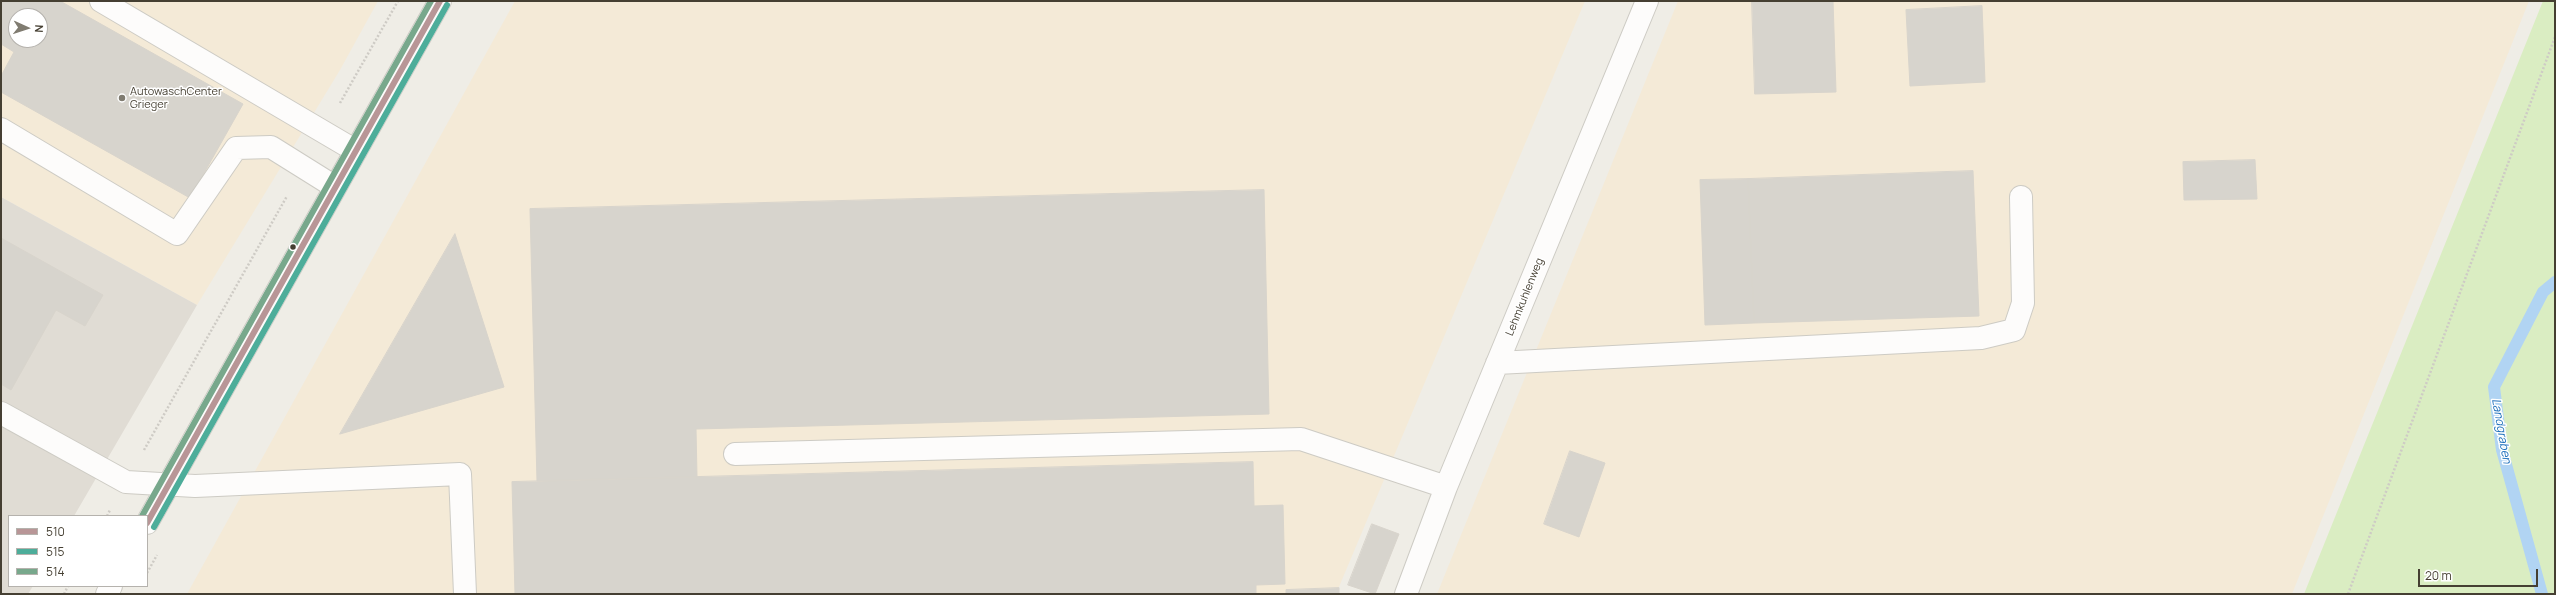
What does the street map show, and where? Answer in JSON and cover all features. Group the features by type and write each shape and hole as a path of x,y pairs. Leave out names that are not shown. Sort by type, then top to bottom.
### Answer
{"street":[{"path":"101,1 356,151"},
{"path":"148,521 440,1"},
{"name":"Lehmkuhlenweg","path":"1406,594 1446,488 1647,1"},
{"path":"1,129 177,234 236,148 271,146 336,187"},
{"path":"1497,363 1981,338 2014,330 2023,303 2021,197"},
{"path":"1,413 126,482 196,486 460,474 465,594"},
{"path":"735,454 1301,438 1446,488"}],"path":[{"path":"324,131 398,1"},
{"path":"2348,594 2555,37"},
{"path":"108,515 304,167"}],"shaded area":[{"path":"1,1 378,1 340,70 197,305 1,197"},
{"path":"515,1 1585,1 1336,594 187,594"},
{"path":"1678,1 2529,1 2292,594 1437,594"},
{"path":"1,197 197,305 75,515 8,515 8,587 32,587 28,594 1,594"}],"green space":[{"path":"2543,1 2555,1 2555,594 2304,594"}],"building":[{"name":"AutowaschCenter Grieger","path":"1,1 60,1 243,104 190,198 1,92 1,76 14,52 1,44"},
{"path":"1752,1 1833,1 1836,92 1755,94"},
{"path":"1982,6 1985,82 1910,86 1906,10"},
{"path":"2255,160 2257,199 2184,200 2183,162"},
{"path":"1973,171 1979,316 1754,323 1748,179"},
{"path":"1748,179 1754,323 1705,325 1700,180"},
{"path":"1264,190 1269,414 696,429 697,477 537,481 530,209"},
{"path":"455,234 504,387 340,434"},
{"path":"1,238 103,295 85,326 56,310 11,390 1,384"},
{"path":"1570,451 1605,463 1579,537 1544,524"},
{"path":"1253,462 1254,506 1283,505 1285,584 1256,585 1256,594 515,594 512,482"},
{"path":"1372,524 1399,534 1375,594 1348,585"},
{"path":"1339,588 1339,594 1286,594 1286,590"}],"waterway":[{"name":"Landgraben","path":"2542,594 2502,450 2494,387 2543,292 2555,282"}],"transit line":[{"name":"514","path":"143,515 431,1"},
{"name":"510","path":"148,521 440,1"},
{"name":"515","path":"154,527 447,5"}],"place":[{"name":"AutowaschCenter Grieger","path":"122,98"}]}
